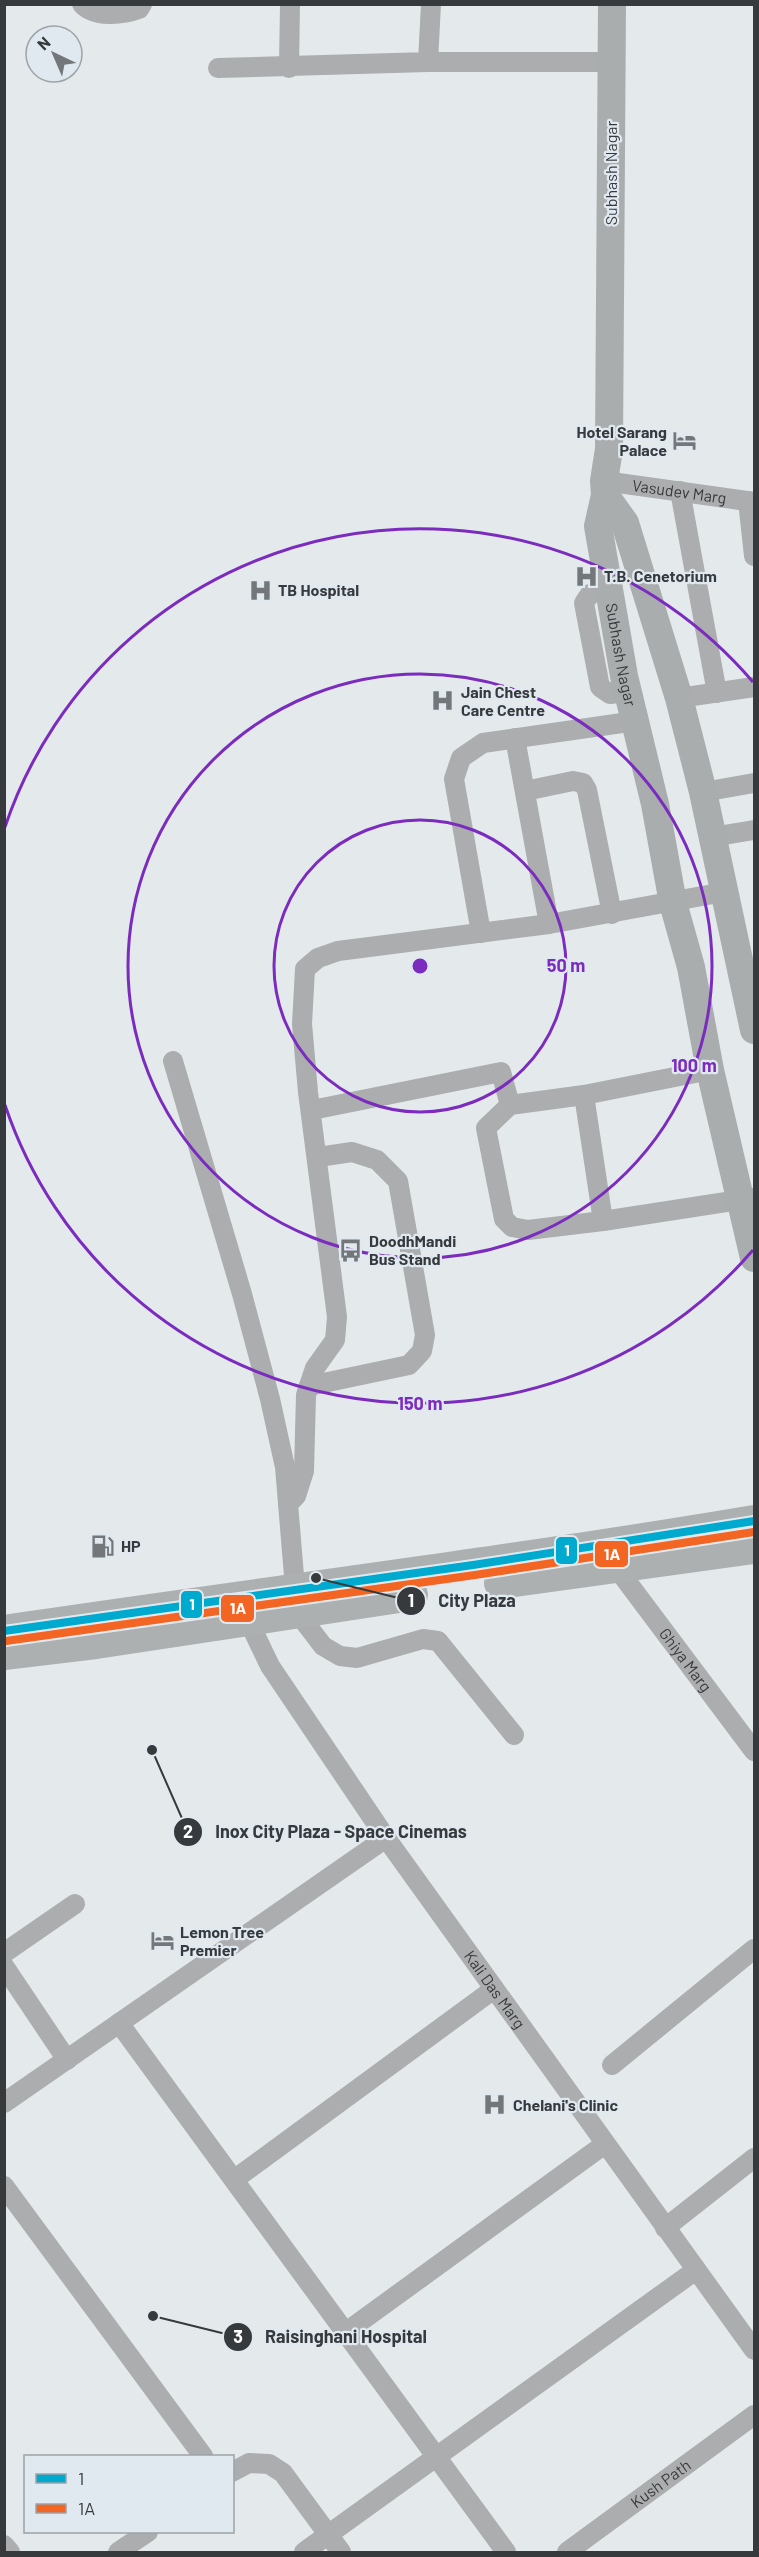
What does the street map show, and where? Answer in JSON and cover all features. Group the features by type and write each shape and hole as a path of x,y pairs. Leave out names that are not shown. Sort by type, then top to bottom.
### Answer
{"main road":[{"path":"295,1600 616,1567 751,1526"},
{"path":"4,1631 246,1608 417,1574 751,1526"},
{"path":"4,1654 96,1643 246,1608"}],"street":[{"path":"82,4 95,14 133,12 140,9 142,4"},
{"path":"289,68 290,4"},
{"path":"428,62 431,4"},
{"name":"Subhash Nagar","path":"612,4 609,449 598,526 628,693 673,903 690,967 710,1070 747,1199 754,1258"},
{"path":"218,68 289,68 428,62 611,62"},
{"path":"605,488 625,523 679,698 703,792 754,1030"},
{"name":"Vasudev Marg","path":"605,488 680,491 751,501"},
{"path":"680,491 717,693"},
{"path":"751,501 754,556"},
{"path":"679,698 754,687"},
{"path":"480,933 454,779 461,758 483,743 636,722"},
{"path":"515,738 549,924"},
{"path":"525,791 573,782 583,783 587,790 612,914"},
{"path":"703,792 754,783"},
{"path":"712,837 754,830"},
{"path":"288,1504 296,1496 304,1471 303,1427 306,1395 315,1368 335,1340 337,1317 302,1024 305,969 318,958 338,951 549,924 724,892"},
{"path":"173,1061 242,1294 270,1399 285,1467 295,1600 322,1646 340,1656 357,1658 423,1639 438,1641 514,1735"},
{"path":"710,1070 584,1095 510,1105 486,1128 504,1219 512,1227 528,1230 747,1199"},
{"path":"312,1110 501,1072 510,1105"},
{"path":"584,1095 603,1221"},
{"path":"309,1386 409,1365 422,1351 424,1335 398,1181 377,1160 352,1152 318,1157"},
{"name":"Ghiya Marg","path":"616,1567 754,1751"},
{"name":"Kali Das Marg","path":"246,1608 270,1666 386,1838 754,2350"},
{"path":"4,2103 386,1838"},
{"path":"4,1953 75,1904"},
{"path":"612,2065 754,1950"},
{"path":"4,1966 67,2060"},
{"path":"235,2179 494,1989"},
{"path":"119,2023 506,2553"},
{"path":"346,2332 605,2144"},
{"path":"665,2228 754,2158"},
{"path":"4,2186 202,2455"},
{"path":"304,2553 696,2270"},
{"name":"Kush Path","path":"567,2553 754,2415"},
{"path":"234,2471 249,2463 269,2464 284,2473 341,2553"},
{"path":"118,2553 147,2533"},
{"path":"4,2545 10,2553"}],"transit line":[{"name":"1","path":"4,1631 473,1565 754,1521"},
{"name":"1A","path":"6,1641 475,1575 754,1532"}],"place":[{"name":"Hotel Sarang Palace","path":"685,441"},
{"name":"T.B. Cenetorium","path":"586,576"},
{"name":"TB Hospital","path":"260,590"},
{"name":"Jain Chest Care Centre","path":"443,701"},
{"name":"DoodhMandi Bus Stand","path":"351,1250"},
{"name":"HP","path":"103,1546"},
{"name":"City Plaza","path":"316,1578"},
{"name":"Inox City Plaza - Space Cinemas","path":"152,1750"},
{"name":"Lemon Tree Premier","path":"162,1941"},
{"name":"Chelani's Clinic","path":"495,2105"},
{"name":"Raisinghani Hospital","path":"153,2316"}]}
